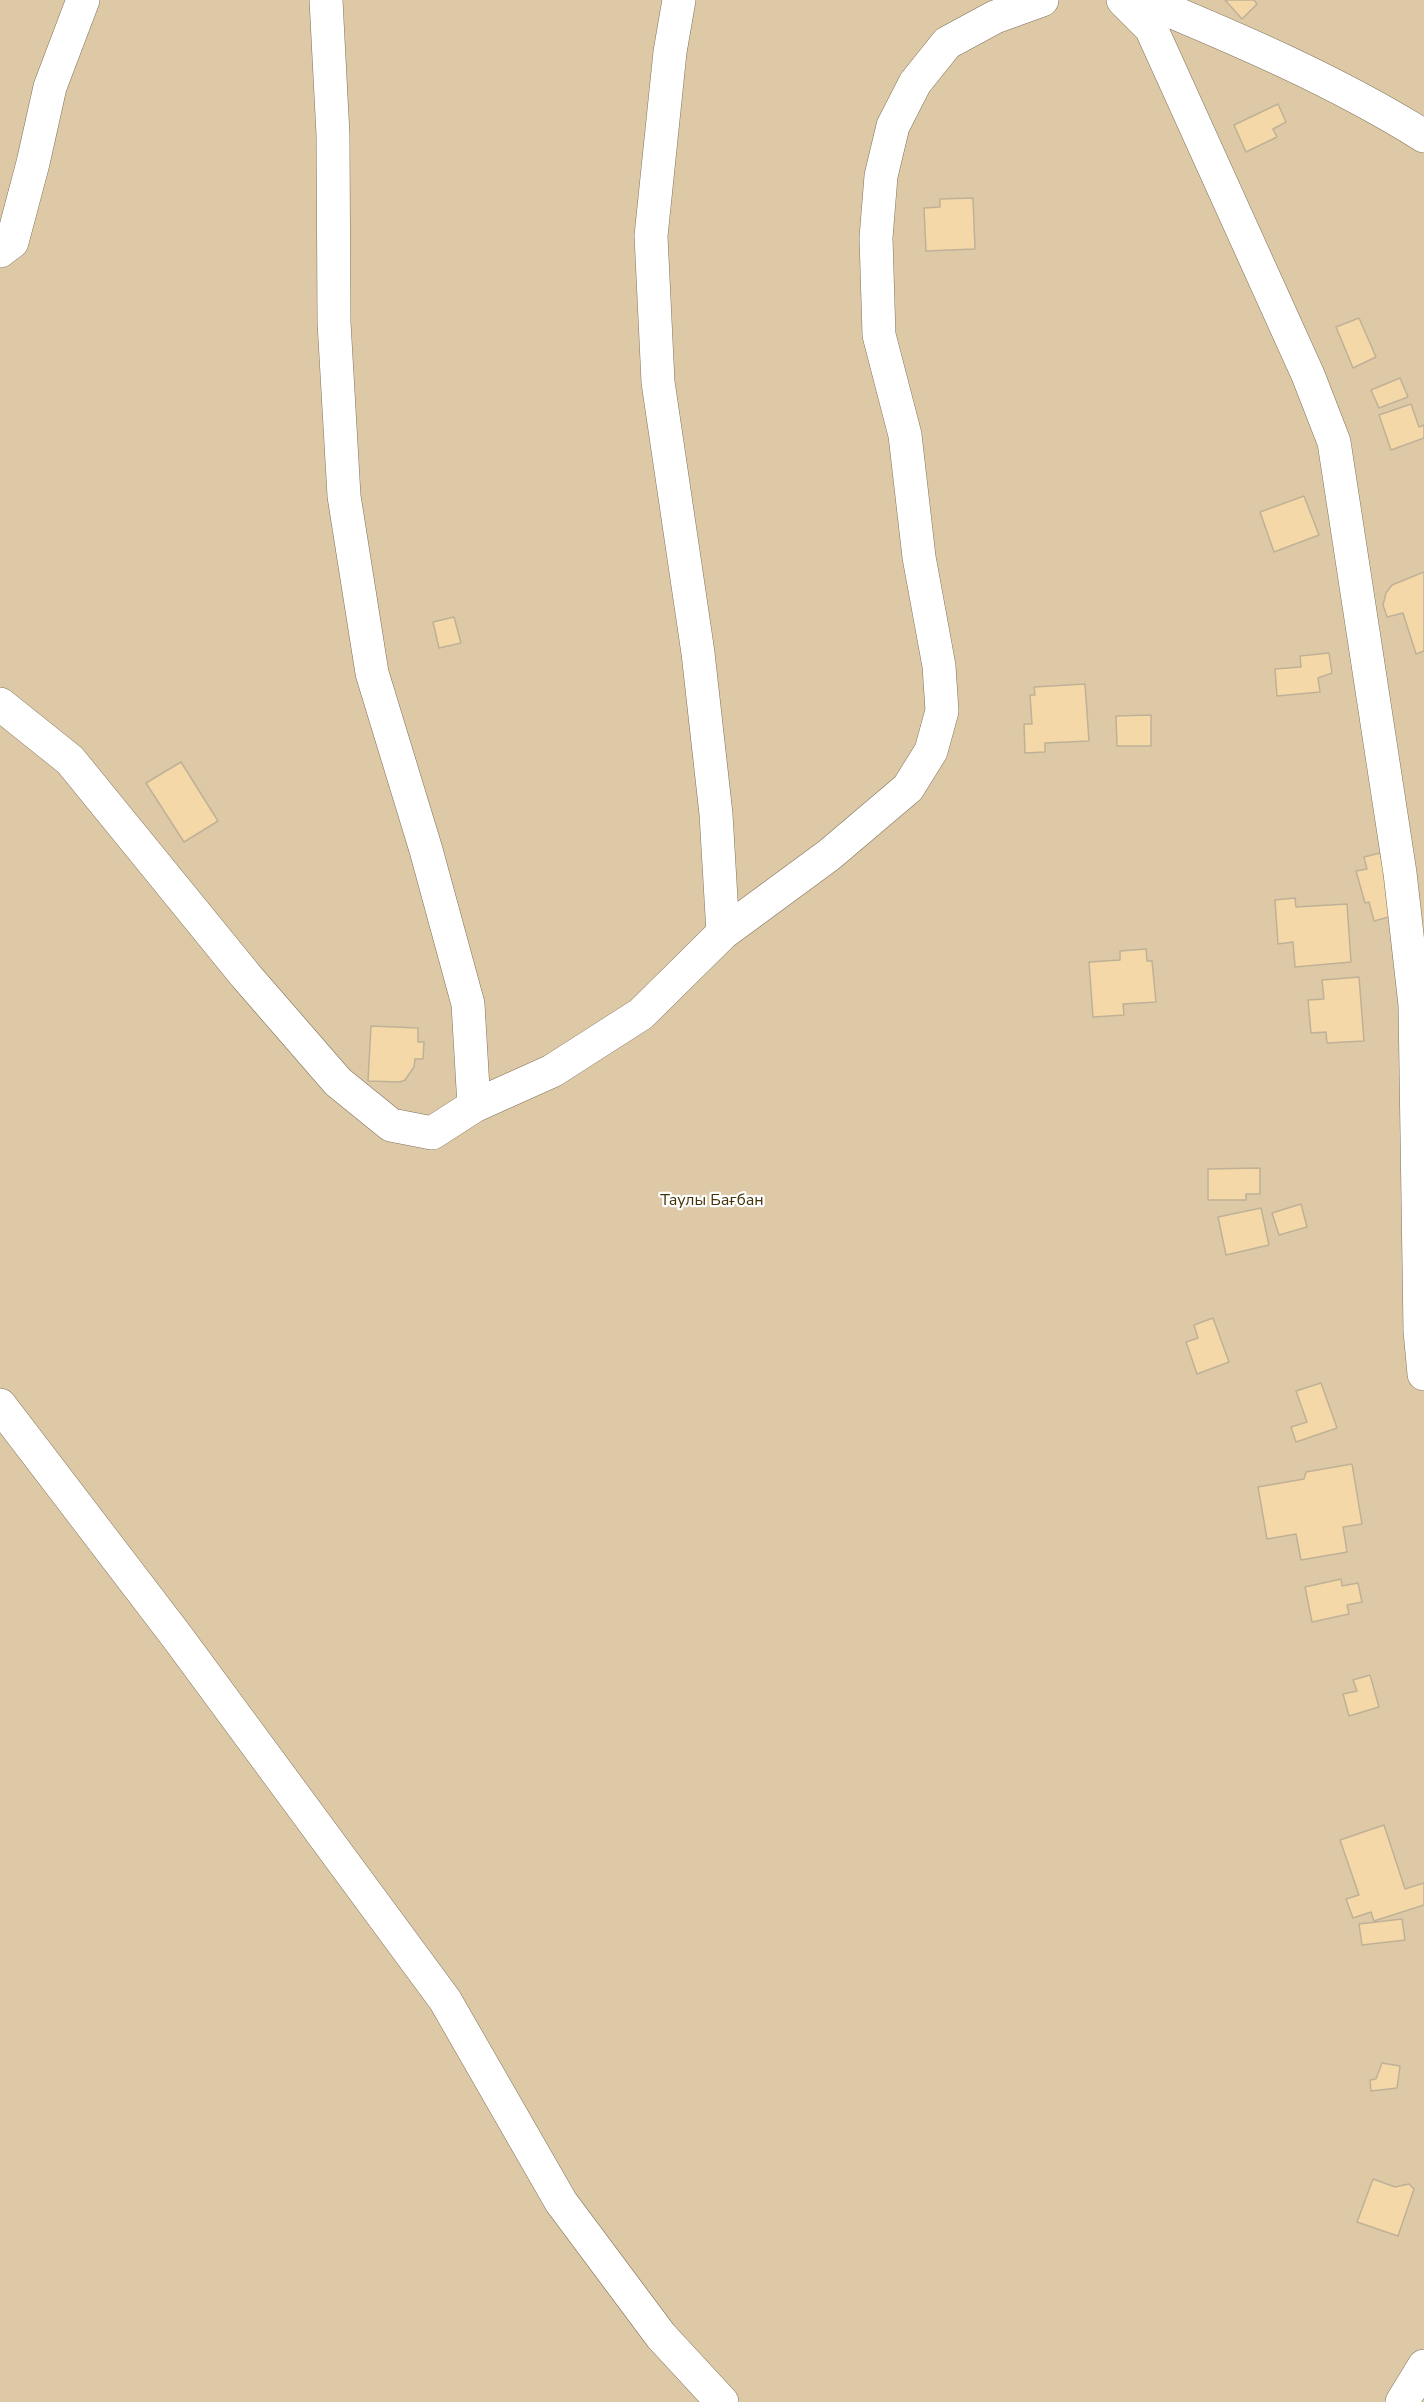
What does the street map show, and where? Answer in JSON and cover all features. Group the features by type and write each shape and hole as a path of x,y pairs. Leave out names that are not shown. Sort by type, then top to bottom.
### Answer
{"street":[{"path":"0,251 12,242 33,164 50,87 83,0"},
{"path":"326,0 333,135 334,322 344,496 372,673 426,850 468,1004 474,1106"},
{"path":"679,0 670,52 651,236 657,371 698,653 717,814 723,933"},
{"path":"0,704 70,760 246,976 338,1082 391,1125 432,1133 474,1106 552,1071 641,1014 723,933 829,855 908,788 931,751 942,711 939,666 919,557 905,435 879,335 876,238 881,176 893,126 915,83 946,43 995,17 1042,0"},
{"path":"1124,0 1151,28 1308,375 1335,442 1400,873 1415,1005 1420,1331 1424,1374"},
{"path":"1144,0 1262,50 1380,109 1424,136"},
{"path":"0,1405 185,1647 446,2000 561,2202 661,2336 722,2402"},
{"path":"1402,2402 1424,2366"}],"green space":[{"name":"Таулы Бағбан","path":"0,0 1424,0 1424,2402 0,2402"}],"building":[{"path":"1225,0 1254,0 1257,4 1242,19"},
{"path":"1278,104 1286,122 1273,129 1277,137 1246,152 1234,125"},
{"path":"973,198 975,249 926,251 924,208 940,207 940,199"},
{"path":"1359,318 1376,357 1353,368 1336,327"},
{"path":"1400,378 1408,397 1379,408 1371,390"},
{"path":"1411,404 1419,427 1424,425 1424,438 1391,450 1379,415"},
{"path":"1304,496 1319,535 1274,552 1260,512"},
{"path":"1424,572 1424,651 1416,654 1403,613 1387,617 1383,605 1386,593 1392,585"},
{"path":"454,617 461,643 439,648 433,622"},
{"path":"1329,653 1332,673 1318,678 1320,692 1277,696 1275,669 1301,667 1300,656"},
{"path":"1085,684 1089,741 1045,743 1045,752 1025,753 1024,724 1032,724 1030,695 1035,695 1034,687"},
{"path":"1151,715 1151,746 1117,746 1116,716"},
{"path":"181,762 218,821 184,842 146,783"},
{"path":"1380,853 1396,915 1374,921 1369,902 1365,903 1356,871 1367,869 1364,857"},
{"path":"1295,898 1296,907 1347,904 1351,962 1295,967 1293,942 1278,944 1275,900"},
{"path":"1146,949 1147,961 1152,961 1156,1002 1123,1004 1124,1015 1093,1017 1089,962 1120,960 1120,951"},
{"path":"1359,977 1364,1041 1327,1043 1326,1032 1311,1033 1308,1000 1324,999 1322,980"},
{"path":"371,1026 418,1028 418,1042 424,1042 423,1059 415,1059 414,1067 405,1080 400,1082 368,1081"},
{"path":"1260,1168 1260,1194 1246,1194 1246,1200 1208,1200 1208,1169"},
{"path":"1301,1204 1307,1227 1279,1235 1272,1213"},
{"path":"1261,1208 1269,1245 1226,1255 1218,1217"},
{"path":"1213,1318 1229,1362 1197,1374 1186,1342 1198,1338 1194,1325"},
{"path":"1321,1383 1337,1428 1296,1442 1291,1427 1307,1422 1296,1391"},
{"path":"1352,1464 1362,1524 1343,1527 1347,1552 1301,1560 1296,1534 1267,1539 1258,1487 1304,1479 1306,1472"},
{"path":"1341,1579 1342,1586 1358,1583 1362,1602 1347,1605 1349,1614 1312,1622 1305,1587"},
{"path":"1370,1675 1379,1707 1349,1716 1343,1694 1357,1691 1353,1680"},
{"path":"1384,1825 1405,1889 1424,1883 1424,1905 1374,1921 1371,1912 1353,1918 1346,1899 1359,1895 1340,1840"},
{"path":"1402,1919 1405,1940 1362,1945 1359,1924"},
{"path":"1382,2063 1400,2066 1397,2088 1371,2091 1370,2080 1376,2079"},
{"path":"1373,2179 1395,2187 1409,2184 1414,2189 1398,2236 1357,2222"}]}
